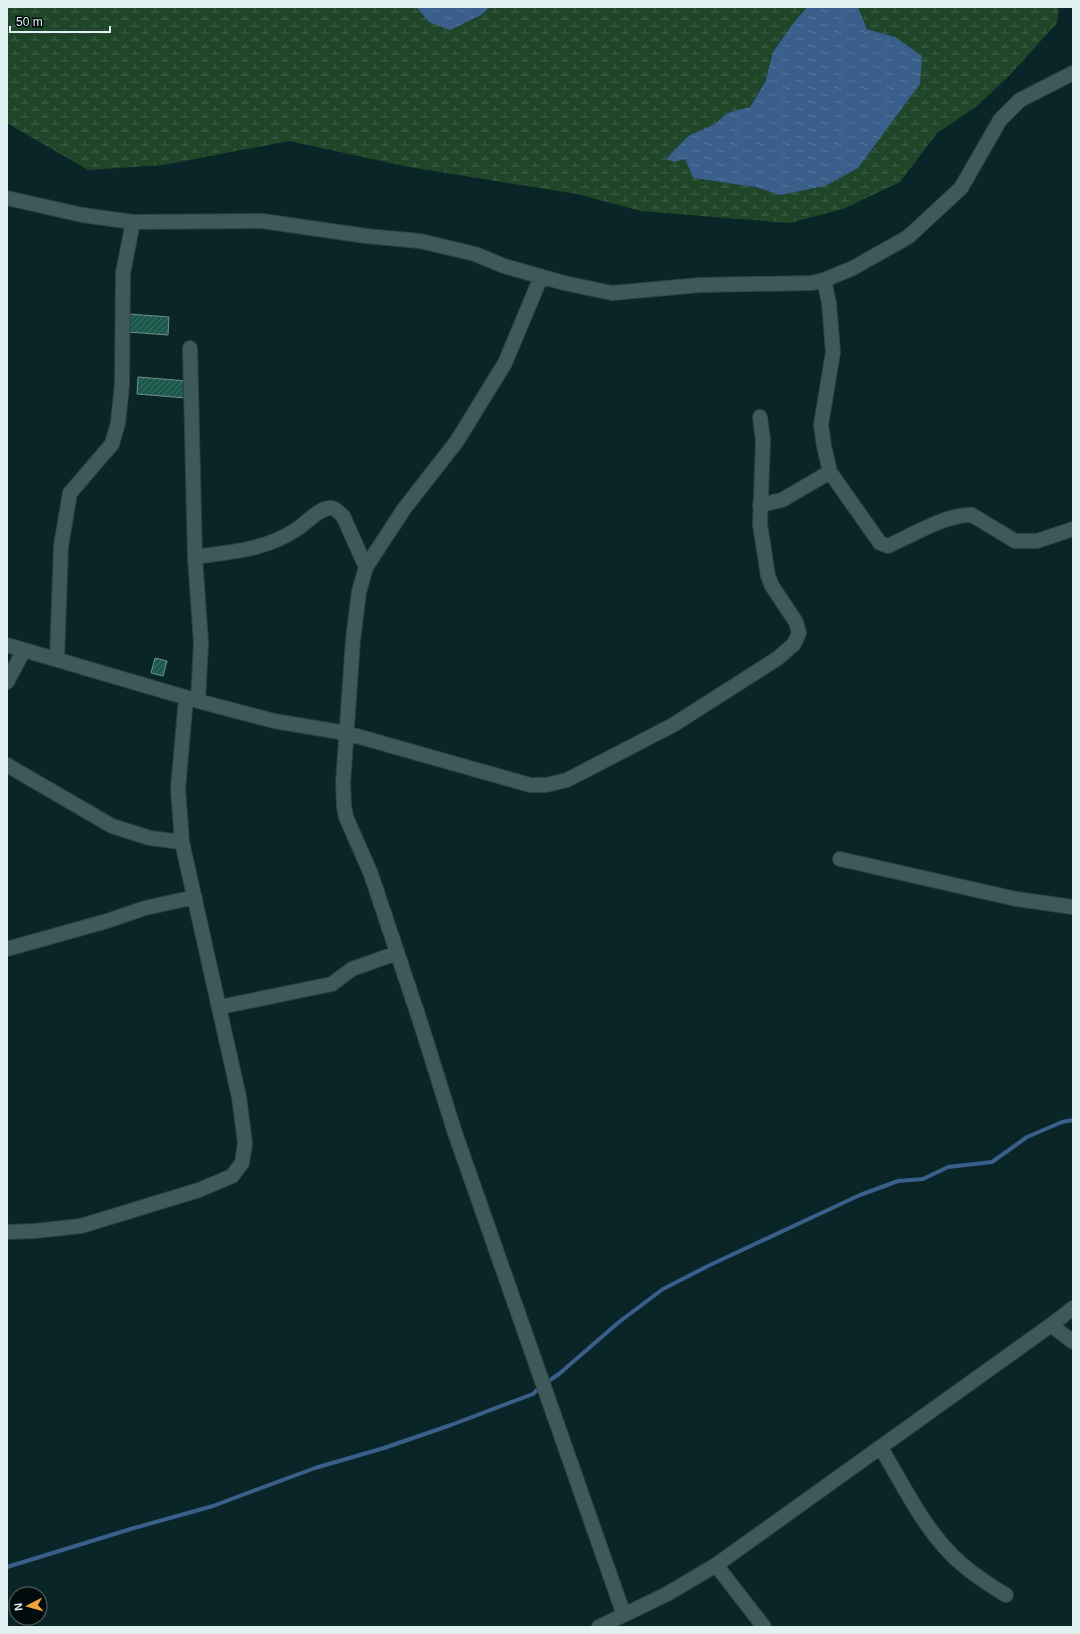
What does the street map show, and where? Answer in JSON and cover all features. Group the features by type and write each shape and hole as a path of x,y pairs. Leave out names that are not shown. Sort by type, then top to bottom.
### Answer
{"street":[{"path":"7,198 82,216 134,222 262,222 366,236 420,241 475,254 504,266 541,277 590,290 612,293 700,285 812,283 824,280 852,268 908,237 961,188 1000,120 1020,100 1073,73"},
{"path":"57,659 61,546 70,493 112,444 118,423 122,385 123,273 134,222"},
{"path":"541,277 505,363 456,441 404,509 366,568 360,592 353,640 343,783 344,806 346,817 371,874 455,1133 624,1615"},
{"path":"824,280 829,303 833,352 821,425 824,446 830,472 884,546 888,546 951,518 964,514 972,515 1015,542 1038,541 1073,529"},
{"path":"7,1232 35,1231 81,1226 199,1190 232,1176 242,1164 245,1143 240,1097 196,897 182,842 178,789 201,643 195,557 190,348"},
{"path":"7,645 192,699 274,721 346,733 530,785 546,785 567,780 673,725 778,658 794,644 799,632 796,622 772,586 768,576 760,524 763,440 760,418"},
{"path":"760,505 788,498 830,472"},
{"path":"195,557 259,548 298,529 321,511 331,508 336,509 343,516 366,568"},
{"path":"7,682 24,650"},
{"path":"7,765 112,826 150,838 182,842"},
{"path":"840,858 1016,899 1073,907"},
{"path":"7,949 107,921 145,908 196,897"},
{"path":"220,1007 332,984 352,969 397,953"},
{"path":"599,1627 667,1594 716,1564 881,1448 1073,1308"},
{"path":"1051,1325 1073,1342"},
{"path":"881,1448 931,1530 950,1553 976,1577 1006,1595"},
{"path":"716,1564 764,1627"}],"green space":[{"path":"7,7 416,7 429,22 481,15 490,7 807,7 791,26 773,52 765,82 750,107 727,113 715,124 688,136 666,159 674,162 685,159 693,178 755,187 780,195 858,168 920,84 895,37 867,29 858,7 1059,7 1057,23 1010,75 977,106 937,133 900,182 843,209 789,223 641,211 577,194 409,167 289,141 163,165 88,170 7,123"}],"water":[{"path":"416,7 490,7 481,15 450,30 429,22"},
{"path":"807,7 858,7 867,29 895,37 922,56 920,84 858,168 825,186 780,195 755,187 693,178 685,159 674,162 666,159 688,136 715,124 727,113 750,107 765,82 773,52 791,26"}],"building":[{"path":"129,314 169,317 168,335 128,332"},
{"path":"138,377 187,381 186,398 137,394"},
{"path":"155,658 167,661 163,676 151,673"}],"waterway":[{"path":"7,1567 134,1528 213,1506 315,1468 384,1448 451,1425 533,1394 541,1386 559,1374 619,1322 663,1289 710,1265 860,1195 898,1181 923,1179 948,1167 992,1162 1027,1137 1062,1122 1073,1120"}]}
